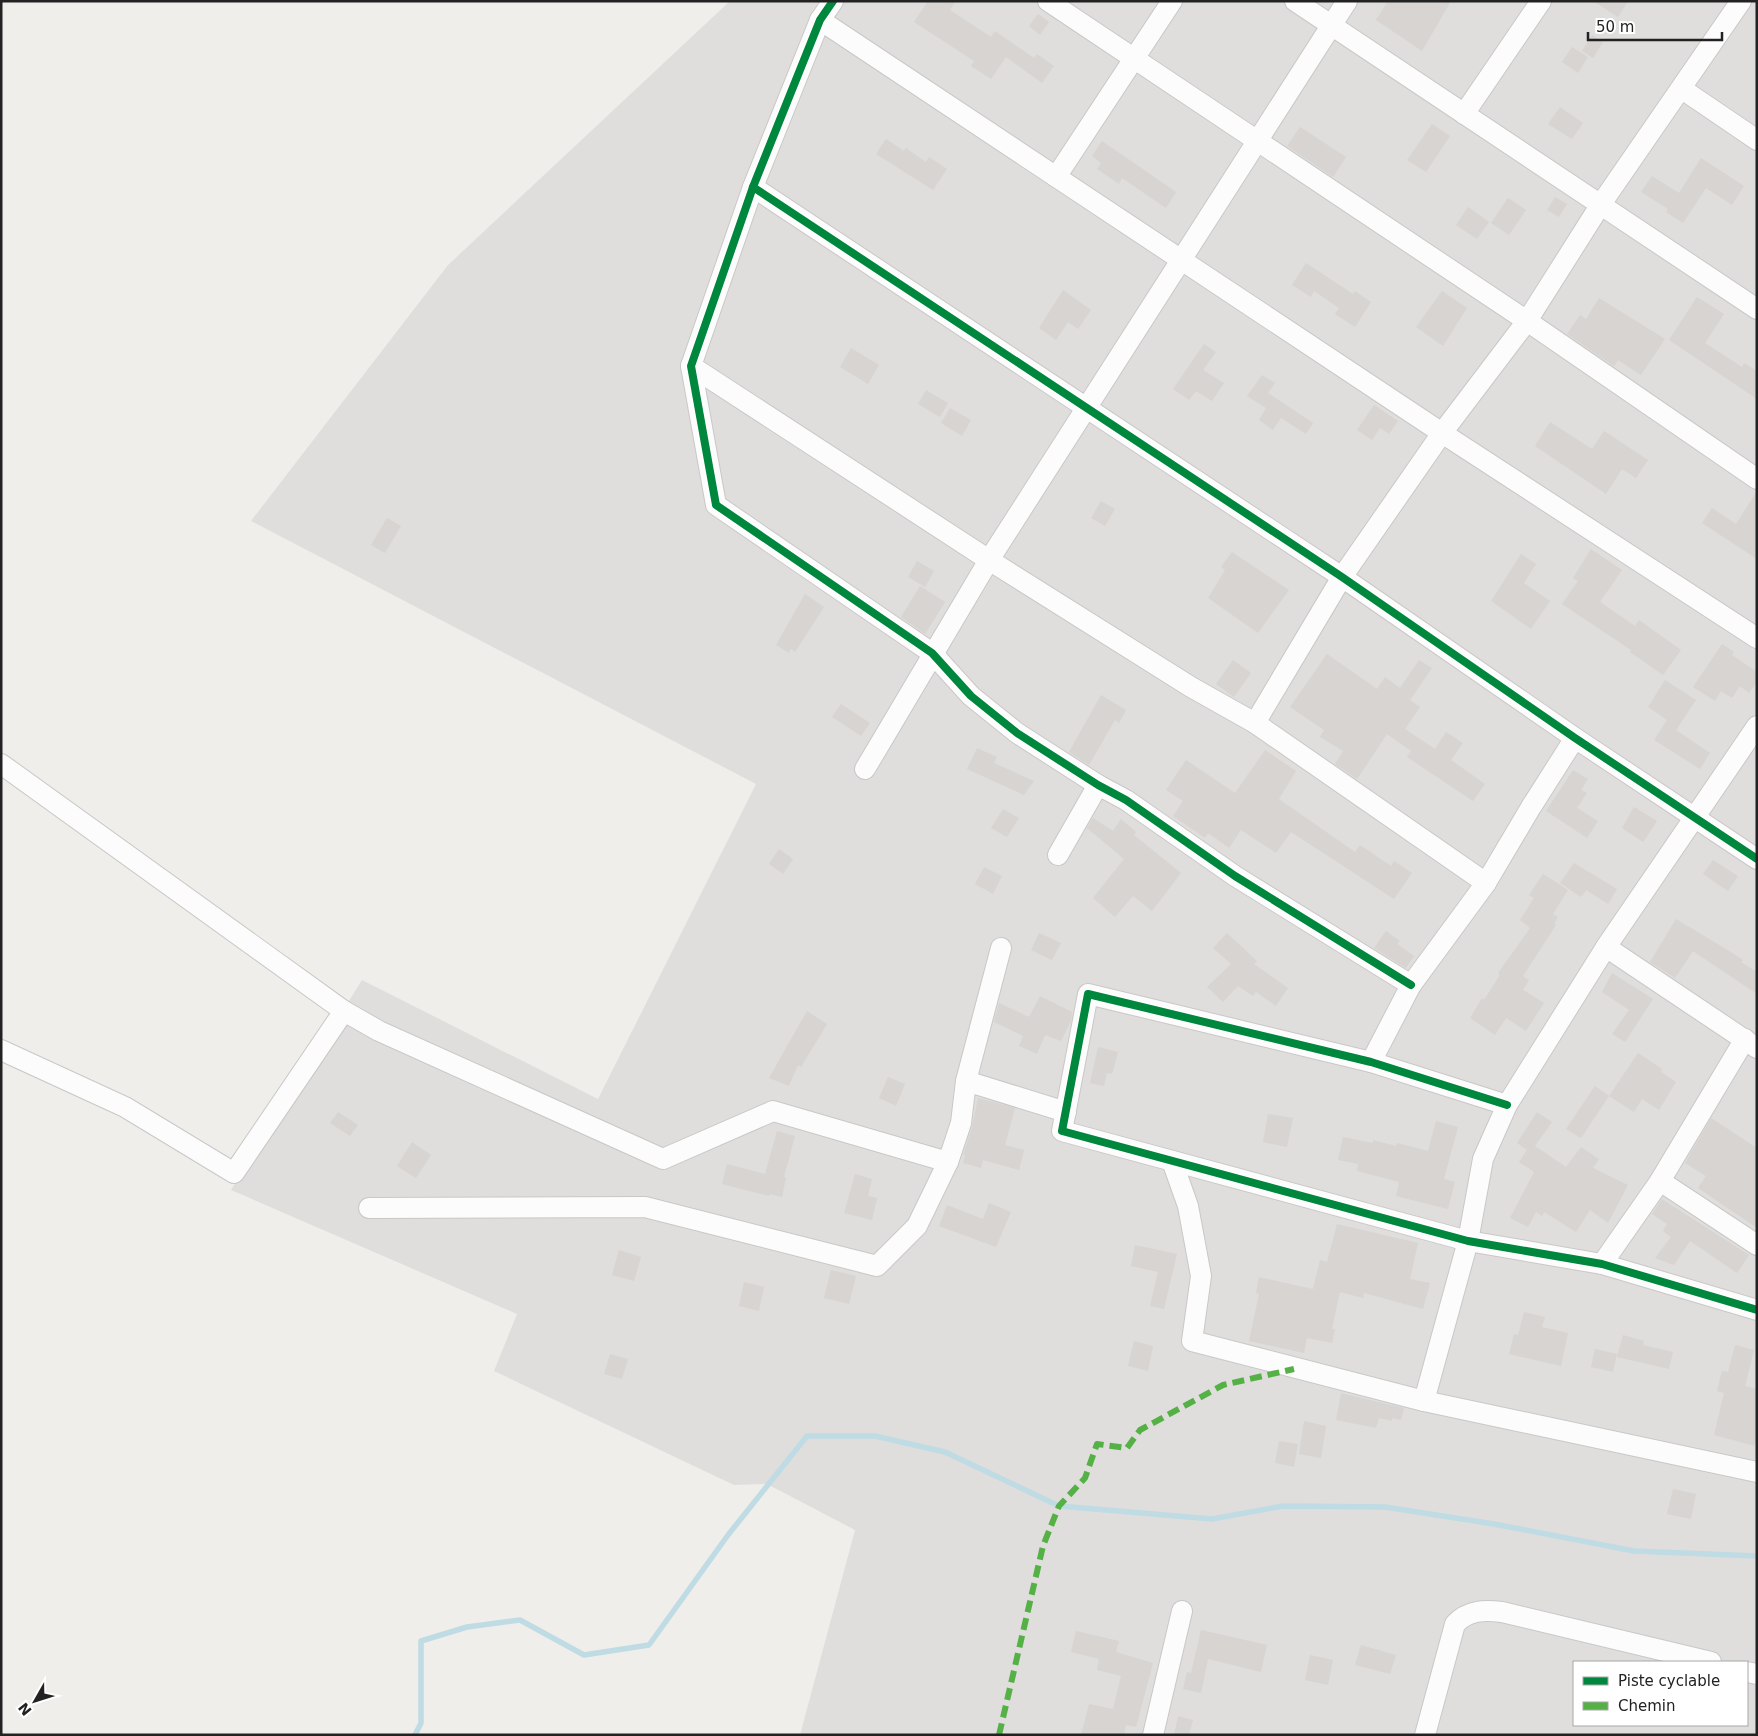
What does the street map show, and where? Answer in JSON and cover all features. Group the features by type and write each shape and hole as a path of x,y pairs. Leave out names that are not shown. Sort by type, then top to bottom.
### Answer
{"street":[{"path":"833,1 820,20 753,187 691,366 716,505 932,654 971,696 1017,733 1098,785 1126,800 1235,876 1411,985"},
{"path":"1048,1 1256,142 1527,321 1757,479"},
{"path":"1056,176 1172,1"},
{"path":"1295,1 1757,309"},
{"path":"865,769 989,560 1347,1"},
{"path":"1464,114 1541,1"},
{"path":"1255,723 1342,576 1442,433 1527,321 1601,204 1741,1"},
{"path":"820,20 1442,433 1757,638"},
{"path":"1682,89 1757,140"},
{"path":"753,187 1342,576 1575,738 1757,858"},
{"path":"691,366 989,560 1191,687 1255,723 1486,883"},
{"path":"1424,1401 1468,1241 1484,1159 1507,1105 1606,947 1757,726"},
{"path":"1371,1062 1411,985 1486,883 1531,806 1575,738"},
{"path":"1,764 344,1011 378,1031 663,1159 773,1111 948,1162"},
{"path":"1058,855 1098,785"},
{"path":"1602,1264 1751,1044 1606,947"},
{"path":"369,1208 645,1207 877,1266 917,1226 948,1162 961,1123 966,1081 1001,948"},
{"path":"1507,1105 1371,1062 1088,994 1062,1131 1468,1241 1602,1264 1757,1310"},
{"path":"1,1050 125,1107 234,1173 344,1011"},
{"path":"966,1081 1066,1112"},
{"path":"1172,1161 1188,1206 1201,1276 1192,1341 1424,1401 1757,1472"},
{"path":"1660,1181 1757,1245"},
{"path":"1153,1735 1182,1611"},
{"path":"1425,1735 1455,1624 1468,1614 1502,1612 1707,1661"}],"shaded area":[{"path":"730,1 1757,1 1757,1735 800,1735 855,1530 767,1484 734,1485 494,1371 517,1314 231,1190 362,980 598,1099 756,784 251,521 448,265"}],"building":[{"path":"928,1 956,1 950,10 991,37 995,31 1034,58 1037,54 1054,66 1042,83 1006,57 991,79 971,66 974,61 914,22"},
{"path":"1388,1 1451,1 1422,51 1376,20"},
{"path":"1593,1 1628,1 1618,17"},
{"path":"1038,14 1049,22 1040,35 1029,26"},
{"path":"1592,35 1603,42 1593,58 1582,51"},
{"path":"1572,47 1588,57 1578,73 1562,62"},
{"path":"1560,107 1583,123 1572,139 1548,124"},
{"path":"1432,124 1450,136 1426,172 1407,160"},
{"path":"1300,127 1346,157 1333,177 1287,146"},
{"path":"886,139 904,151 906,148 926,162 929,157 947,169 933,190 876,154"},
{"path":"1102,141 1176,192 1166,208 1122,178 1119,184 1097,169 1101,163 1092,156"},
{"path":"1701,158 1744,186 1732,205 1706,188 1683,223 1666,212 1668,209 1641,192 1652,176 1679,193"},
{"path":"1555,197 1567,204 1559,217 1547,210"},
{"path":"1508,198 1526,210 1509,235 1491,223"},
{"path":"1468,207 1489,222 1477,239 1456,225"},
{"path":"1306,263 1353,294 1355,291 1371,302 1355,327 1335,314 1339,308 1314,291 1311,297 1292,285"},
{"path":"1063,290 1091,310 1078,329 1068,322 1056,340 1039,328"},
{"path":"1442,291 1467,308 1443,346 1416,327"},
{"path":"1697,297 1724,314 1705,343 1742,367 1744,363 1757,371 1757,399 1669,340"},
{"path":"1599,298 1665,339 1641,375 1618,360 1614,366 1567,334 1580,315 1586,319"},
{"path":"1204,344 1216,352 1203,370 1224,383 1212,401 1196,391 1189,400 1173,389"},
{"path":"851,348 879,365 868,384 840,367"},
{"path":"1262,375 1275,383 1268,393 1313,423 1306,434 1281,418 1273,430 1259,420 1266,408 1247,396"},
{"path":"926,390 948,403 940,417 918,404"},
{"path":"1374,405 1398,421 1389,434 1380,428 1372,440 1357,430"},
{"path":"950,408 971,420 962,436 941,423"},
{"path":"1550,422 1592,449 1604,431 1648,460 1636,478 1622,469 1606,494 1535,446"},
{"path":"1757,491 1757,559 1702,523 1712,508 1736,524"},
{"path":"1101,501 1115,509 1105,526 1091,518"},
{"path":"387,518 401,526 385,553 371,545"},
{"path":"1591,549 1622,570 1600,602 1635,626 1639,620 1681,650 1663,675 1630,652 1631,650 1562,604 1578,581 1573,578"},
{"path":"1232,552 1289,590 1258,633 1208,598 1225,570 1221,567"},
{"path":"1521,554 1536,564 1524,583 1550,601 1531,629 1491,601"},
{"path":"917,561 934,571 925,587 908,577"},
{"path":"920,586 945,602 925,634 901,617"},
{"path":"805,594 824,607 795,652 791,649 789,653 776,645"},
{"path":"1722,644 1734,652 1732,655 1757,672 1757,682 1749,693 1740,686 1732,698 1721,691 1715,701 1693,687"},
{"path":"1327,654 1377,689 1385,677 1400,688 1419,660 1432,668 1410,700 1420,707 1405,729 1435,749 1446,732 1463,743 1451,760 1485,784 1473,801 1407,757 1411,751 1387,734 1357,779 1335,764 1343,751 1320,737 1324,730 1290,707"},
{"path":"1233,660 1251,673 1234,697 1216,684"},
{"path":"1665,680 1696,700 1676,730 1710,753 1700,769 1654,740 1667,720 1648,707"},
{"path":"1101,695 1126,710 1119,723 1115,720 1089,765 1069,752"},
{"path":"841,704 870,723 861,736 832,717"},
{"path":"977,748 997,757 994,763 1034,781 1024,795 967,769"},
{"path":"1265,750 1296,771 1279,799 1355,852 1360,845 1391,866 1394,861 1412,873 1394,899 1291,832 1276,853 1241,830 1229,848 1208,833 1205,838 1173,816 1183,801 1166,790 1186,760 1235,793"},
{"path":"1573,770 1588,779 1581,790 1587,793 1577,808 1598,821 1587,838 1546,811"},
{"path":"1634,807 1657,821 1643,842 1622,828"},
{"path":"1003,809 1019,818 1007,837 991,828"},
{"path":"1093,818 1113,831 1121,819 1136,832 1134,835 1181,873 1152,911 1133,896 1115,917 1093,898 1124,859 1087,828"},
{"path":"779,849 793,859 783,874 769,864"},
{"path":"1713,860 1738,876 1728,891 1703,874"},
{"path":"1574,863 1617,889 1608,904 1586,890 1581,897 1560,883"},
{"path":"984,867 1002,876 993,894 975,884"},
{"path":"1543,874 1568,890 1553,914 1558,917 1554,924 1556,925 1523,976 1529,980 1523,990 1544,1003 1526,1031 1506,1018 1495,1035 1470,1018 1482,998 1484,1000 1500,975 1498,973 1530,928 1520,920 1534,898 1529,895"},
{"path":"1676,919 1743,960 1741,962 1757,972 1757,994 1693,951 1675,978 1650,962"},
{"path":"1386,931 1400,941 1397,944 1414,956 1406,968 1374,948"},
{"path":"1039,933 1061,943 1052,960 1031,950"},
{"path":"1227,933 1257,961 1254,964 1288,988 1276,1006 1256,992 1253,996 1238,986 1223,1002 1207,987 1231,964 1213,948"},
{"path":"1612,973 1653,999 1625,1042 1612,1034 1629,1010 1602,992"},
{"path":"1040,996 1072,1012 1071,1021 1061,1041 1045,1035 1037,1054 1019,1046 1023,1036 994,1022 999,1003 1029,1017"},
{"path":"807,1011 827,1024 801,1067 798,1065 789,1086 769,1078"},
{"path":"1098,1047 1118,1052 1112,1074 1107,1073 1104,1086 1090,1083"},
{"path":"1638,1053 1662,1069 1661,1072 1676,1082 1659,1110 1642,1099 1634,1112 1609,1096"},
{"path":"888,1077 905,1084 896,1106 879,1098"},
{"path":"1595,1086 1609,1096 1581,1138 1566,1129"},
{"path":"978,1098 1015,1108 1005,1145 1024,1150 1019,1170 983,1160 981,1168 963,1163 965,1155 963,1155 972,1127"},
{"path":"338,1112 358,1125 350,1136 330,1123"},
{"path":"1537,1112 1552,1122 1535,1146 1566,1167 1581,1147 1599,1159 1593,1168 1628,1185 1608,1223 1590,1210 1576,1232 1544,1212 1542,1216 1536,1212 1528,1227 1510,1218 1534,1172 1519,1162 1527,1150 1517,1143"},
{"path":"1268,1114 1293,1118 1287,1147 1263,1142"},
{"path":"1711,1118 1757,1148 1757,1228 1698,1188 1706,1176 1685,1163"},
{"path":"1436,1121 1458,1127 1444,1179 1455,1182 1448,1209 1396,1196 1399,1182 1357,1171 1358,1164 1338,1160 1343,1137 1373,1143 1373,1140 1396,1146 1397,1143 1428,1151"},
{"path":"777,1131 795,1136 784,1177 786,1178 782,1197 770,1194 769,1196 722,1184 727,1164 765,1174"},
{"path":"412,1142 431,1155 416,1178 397,1166"},
{"path":"855,1174 872,1179 868,1196 877,1198 872,1220 844,1213"},
{"path":"1662,1199 1749,1255 1737,1273 1690,1241 1674,1265 1655,1258 1671,1237 1663,1231 1667,1224 1652,1214"},
{"path":"989,1203 1011,1212 996,1247 939,1226 947,1205 983,1219"},
{"path":"1337,1224 1418,1243 1410,1279 1430,1283 1423,1309 1364,1293 1363,1298 1340,1292 1332,1329 1335,1329 1332,1343 1307,1338 1304,1353 1249,1341 1259,1294 1256,1293 1259,1277 1313,1289 1320,1260 1327,1262"},
{"path":"1135,1245 1177,1254 1164,1309 1150,1306 1158,1272 1131,1266"},
{"path":"619,1250 641,1257 634,1281 612,1275"},
{"path":"831,1270 856,1276 849,1304 824,1298"},
{"path":"744,1282 764,1287 759,1311 739,1306"},
{"path":"1524,1312 1545,1317 1542,1327 1568,1333 1561,1366 1509,1354 1514,1334 1518,1335"},
{"path":"1623,1335 1644,1341 1643,1345 1673,1352 1669,1369 1617,1357"},
{"path":"1134,1341 1153,1346 1148,1371 1128,1366"},
{"path":"1735,1345 1754,1350 1745,1386 1757,1389 1757,1437 1755,1446 1714,1435 1724,1393 1717,1391 1722,1371 1728,1372"},
{"path":"1595,1349 1617,1354 1613,1372 1591,1367"},
{"path":"610,1354 628,1359 622,1379 604,1374"},
{"path":"1341,1393 1404,1408 1401,1420 1392,1418 1392,1421 1379,1418 1376,1428 1336,1420"},
{"path":"1304,1421 1326,1426 1321,1458 1299,1454"},
{"path":"1279,1441 1298,1444 1294,1467 1275,1463"},
{"path":"1673,1489 1696,1494 1691,1519 1667,1514"},
{"path":"1201,1630 1267,1645 1261,1672 1208,1659 1201,1693 1183,1689 1187,1672 1191,1673"},
{"path":"1076,1631 1119,1641 1116,1652 1153,1663 1136,1727 1126,1725 1124,1735 1081,1735 1089,1704 1113,1709 1121,1676 1097,1670 1099,1659 1071,1652"},
{"path":"1361,1645 1396,1655 1390,1674 1355,1665"},
{"path":"1310,1655 1333,1660 1328,1685 1305,1680"},
{"path":"1178,1716 1193,1720 1189,1735 1174,1735"}],"waterway":[{"path":"415,1735 421,1723 421,1641 467,1627 520,1620 584,1655 649,1645 728,1535 807,1436 875,1436 945,1452 1059,1506 1212,1519 1283,1506 1385,1507 1494,1524 1634,1551 1757,1556"}],"marked path":[{"path":"999,1735 1043,1546 1059,1506 1085,1478 1097,1444 1127,1448 1140,1430 1223,1385 1294,1369"}],"cycle path":[{"path":"833,1 820,20 753,187 691,366 716,505 932,653 971,696 1017,733 1098,785 1126,800 1235,876 1411,985"},
{"path":"753,187 1342,577 1575,738 1757,859"},
{"path":"1507,1105 1371,1062 1088,994 1062,1131 1468,1241 1602,1264 1757,1310"}]}
